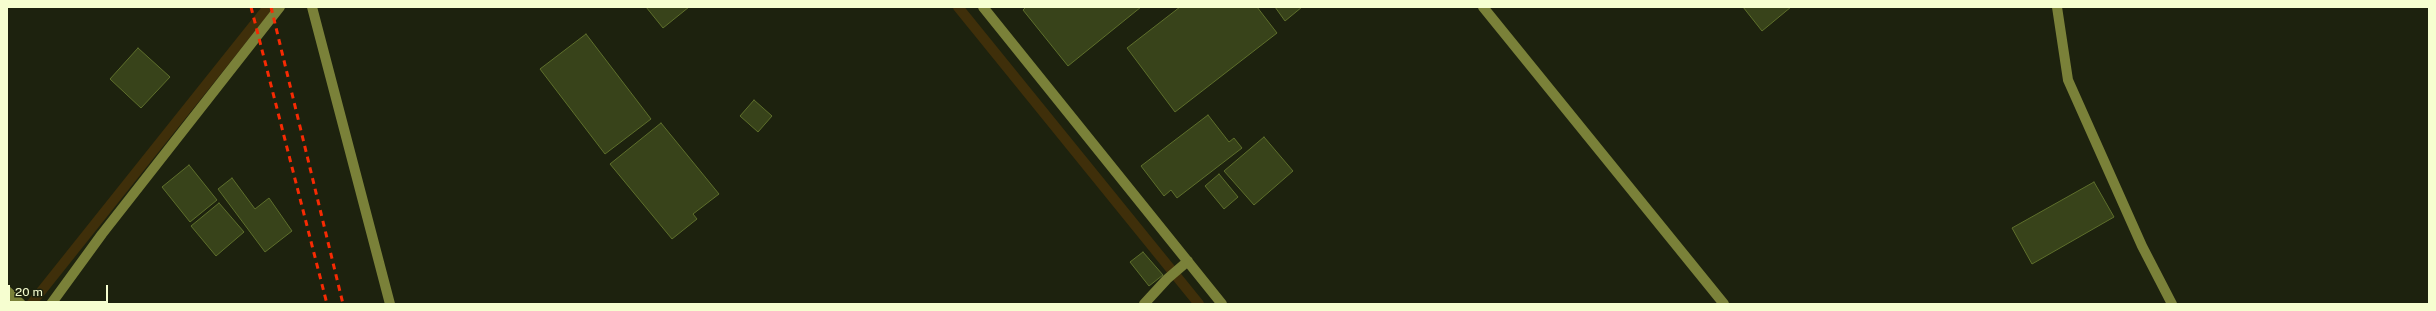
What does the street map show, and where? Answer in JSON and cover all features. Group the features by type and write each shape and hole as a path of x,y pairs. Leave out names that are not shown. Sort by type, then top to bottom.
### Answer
{"street":[{"path":"51,304 102,234 280,7"},
{"path":"312,7 390,304"},
{"path":"983,7 1222,304"},
{"path":"1483,7 1724,304"},
{"path":"2057,7 2068,80 2142,246 2172,304"},
{"path":"1144,304 1167,279 1188,261"},
{"path":"7,291 21,304"}],"building":[{"path":"646,7 689,7 663,28"},
{"path":"1026,7 1141,7 1068,66 1023,10"},
{"path":"1180,7 1257,7 1277,33 1175,112 1127,48"},
{"path":"1275,7 1302,7 1285,21"},
{"path":"1743,7 1791,7 1762,31"},
{"path":"586,34 651,119 605,154 540,69"},
{"path":"138,48 170,77 141,108 110,79"},
{"path":"754,100 772,116 758,132 740,116"},
{"path":"1208,115 1229,142 1234,138 1242,148 1177,198 1171,190 1164,196 1141,166"},
{"path":"661,123 719,194 693,214 697,219 672,239 610,164"},
{"path":"1264,137 1293,171 1254,205 1224,171"},
{"path":"189,165 217,200 190,222 162,187"},
{"path":"1219,174 1238,197 1224,209 1205,186"},
{"path":"232,178 255,209 269,198 292,231 265,252 218,189"},
{"path":"2094,182 2114,217 2032,264 2012,228"},
{"path":"219,203 244,232 216,256 191,226"},
{"path":"1143,252 1163,275 1149,286 1130,262"}],"waterway":[{"path":"31,304 268,7"},
{"path":"958,7 1199,304"}],"railway":[{"path":"251,7 327,304"},
{"path":"271,7 343,304"}]}
